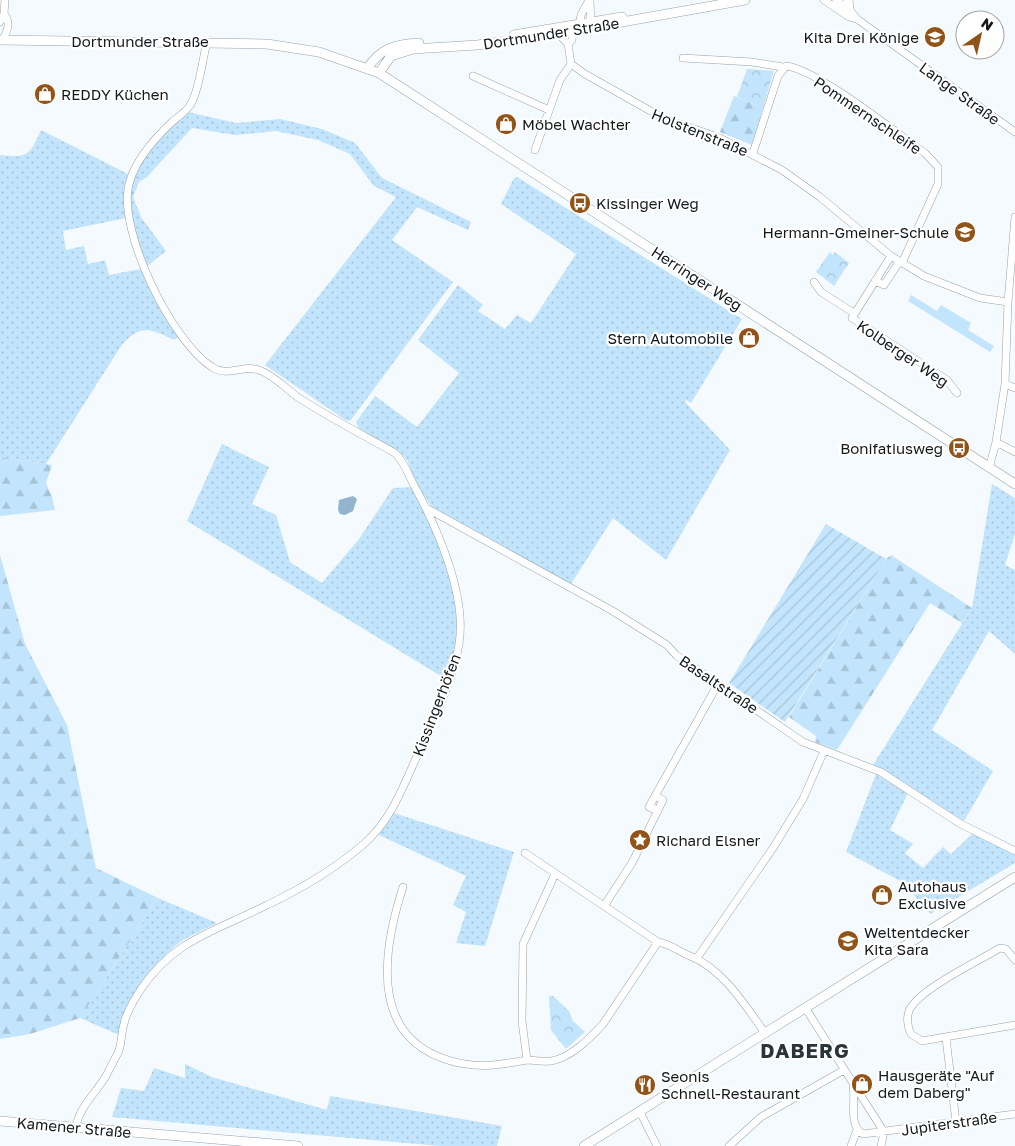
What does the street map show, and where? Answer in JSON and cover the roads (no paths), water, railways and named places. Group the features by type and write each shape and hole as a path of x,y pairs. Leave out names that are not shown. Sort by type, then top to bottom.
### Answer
{"main road":[{"name":"Dortmunder Straße","path":"1,38 267,44 298,48 341,58 378,74 392,56 407,50 477,44 558,33 717,0"},
{"name":"Dortmunder Straße","path":"591,25 745,0"},
{"name":"Dortmunder Straße","path":"367,69 382,51 402,44 577,29"},
{"name":"Herringer Weg","path":"378,74 1015,484"},
{"path":"584,1146 1015,877"},
{"name":"Kamener Straße","path":"0,1121 298,1146"}],"street":[{"path":"1,38 8,32 8,25 4,14 4,0"},
{"path":"589,0 591,25"},
{"path":"568,44 572,40 589,0"},
{"name":"Lange Straße","path":"824,0 848,17 857,19 1015,132"},
{"name":"Lange Straße","path":"836,0 849,4 857,19"},
{"path":"0,22 4,14"},
{"path":"535,150 560,80 571,64 568,44 558,33"},
{"name":"Kissingerhöfen","path":"76,1127 80,1113 106,1076 120,1049 124,1021 132,1004 163,962 183,945 197,937 266,906 315,878 364,844 391,812 444,693 460,642 460,616 455,590 427,509 414,487 405,463 395,453 299,398 266,373 251,368 228,373 221,372 197,355 185,342 147,278 129,217 127,193 129,183 134,168 154,140 190,105 207,42"},
{"path":"683,58 752,62 783,67 753,153"},
{"name":"Holstenstraße","path":"571,64 593,79 663,118 720,138 753,153 808,188 901,262 946,286 980,298 1008,302"},
{"name":"Pommernschleife","path":"783,67 791,66 836,90 926,154 938,167 938,184 901,262"},
{"path":"473,76 549,110"},
{"path":"989,468 996,442 1005,384 1008,302 1015,217"},
{"name":"Kolberger Weg","path":"892,256 852,318 948,380 957,393"},
{"path":"875,281 884,285 901,262"},
{"name":"Kolberger Weg","path":"814,282 821,292 854,313"},
{"path":"1005,384 1015,388"},
{"path":"996,442 1015,452"},
{"name":"Basaltstraße","path":"427,509 611,610 667,645 676,655 803,742 880,772 960,823 1015,851"},
{"path":"604,906 632,862 658,811 663,800 655,796 718,684"},
{"path":"696,958 773,848 803,799 824,751"},
{"path":"525,854 658,942 668,944 696,958 732,989 765,1033"},
{"path":"527,1060 522,1021 523,944 555,874"},
{"path":"403,887 390,934 388,958 390,1000 394,1016 402,1031 425,1051 456,1063 491,1066 527,1060 552,1061 568,1054 592,1036 603,1024 658,942"},
{"path":"1014,957 1006,949 1000,948 930,990 912,1005 908,1020 911,1034 922,1041 1015,1025"},
{"path":"806,1009 853,1086 884,1132 881,1146"},
{"path":"946,1038 956,1122"},
{"path":"729,1146 761,1117 844,1070"},
{"path":"852,1146 857,1130 854,1124 856,1098 853,1086"},
{"path":"640,1112 657,1146"},
{"name":"Jupiterstraße","path":"857,1130 863,1134 884,1132 1015,1114"}],"place":[{"name":"Kita Drei Könige","path":"935,37"},
{"name":"REDDY Küchen","path":"45,94"},
{"name":"Möbel Wachter","path":"506,124"},
{"name":"Kissinger Weg","path":"580,203"},
{"name":"Hermann-Gmeiner-Schule","path":"965,232"},
{"name":"Stern Automobile","path":"749,338"},
{"name":"Bonifatiusweg","path":"959,448"},
{"name":"Richard Elsner","path":"640,840"},
{"name":"Autohaus Exclusive","path":"882,895"},
{"name":"Weltentdecker Kita Sara","path":"848,941"},
{"name":"Hausgeräte \"Auf dem Daberg\"","path":"862,1084"},
{"name":"Seonis Schnell-Restaurant","path":"645,1085"}],"district":[{"name":"DABERG","path":"805,1050"}]}
